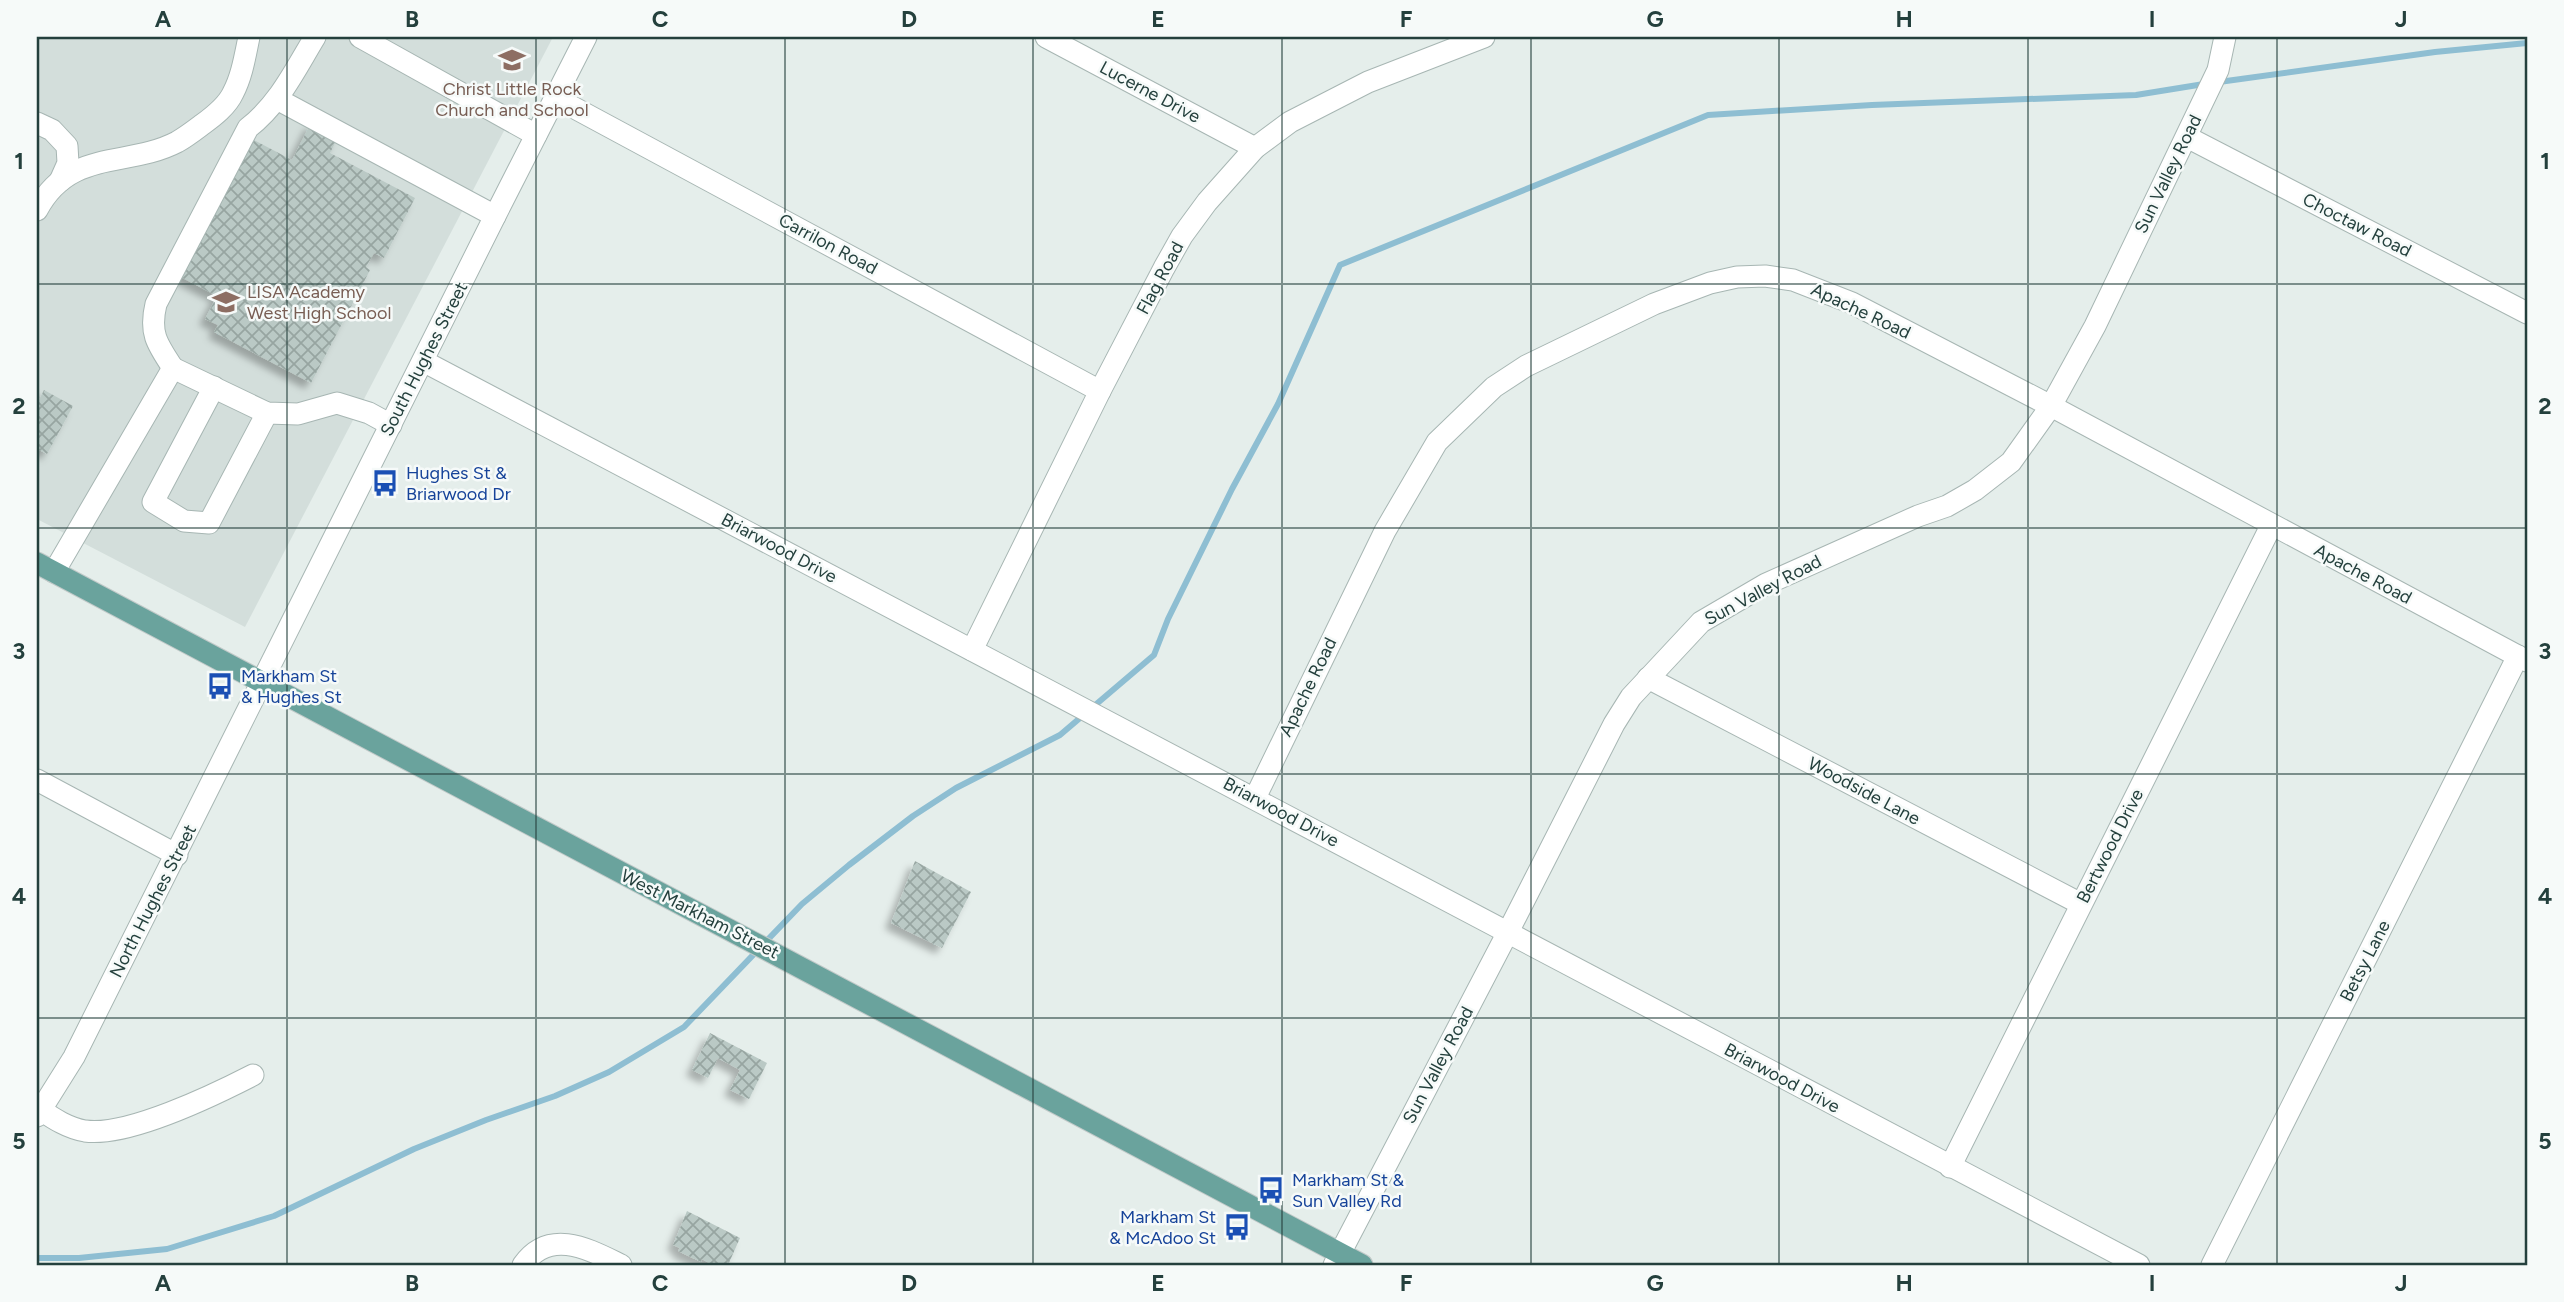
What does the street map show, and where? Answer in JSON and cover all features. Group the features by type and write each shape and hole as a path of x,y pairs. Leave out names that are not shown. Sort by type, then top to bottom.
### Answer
{"main road":[{"name":"West Markham Street","path":"45,567 774,953 1337,1259 1362,1265"}],"street":[{"path":"37,210 43,198 60,181 82,168 176,143 215,115 232,96 243,67 249,37"},
{"path":"315,37 277,99 263,116 248,128 156,304 152,321 156,342 173,368 267,412 298,414 337,403 369,413 391,425"},
{"path":"360,37 536,135"},
{"name":"South Hughes Street","path":"262,681 586,37"},
{"name":"Lucerne Drive","path":"1046,37 1255,148"},
{"name":"Flag Road","path":"972,650 1100,391 1182,236 1255,148 1290,122 1368,82 1484,37"},
{"name":"Sun Valley Road","path":"1337,1259 1614,724 1631,697 1701,622 1777,579 1918,516 1947,506 1975,490 2011,462 2050,406 2095,326 2218,70 2225,37"},
{"name":"Carrilon Road","path":"556,98 1100,391"},
{"path":"277,99 495,216"},
{"path":"37,123 52,130 67,146 68,163 60,181"},
{"name":"Choctaw Road","path":"2187,137 2527,312"},
{"name":"Apache Road","path":"1255,797 1368,564 1409,487 1437,442 1494,387 1560,348 1654,304 1710,283 1737,277 1765,276 1793,280 1852,303 2523,658"},
{"name":"Briarwood Drive","path":"423,361 2139,1265"},
{"path":"45,567 173,368"},
{"path":"214,387 153,502 184,521 209,523 267,412"},
{"name":"Bertwood Drive","path":"1950,1167 2272,526"},
{"name":"Betsy Lane","path":"2212,1265 2523,658"},
{"name":"Woodside Lane","path":"1648,678 2081,904"},
{"name":"North Hughes Street","path":"39,1113 74,1057 262,681"},
{"path":"37,780 177,855"},
{"path":"39,1113 84,1131 103,1132 203,1101 253,1075"},
{"path":"523,1265 534,1254 547,1247 562,1244 578,1245 621,1265"}],"shaded area":[{"name":"LISA Academy West High School","path":"37,37 553,37 245,627 37,519"}],"building":[{"path":"311,123 338,137 330,153 415,198 384,258 374,253 366,267 370,270 311,383 214,332 218,325 205,319 217,296 177,275 250,138 292,160"},
{"path":"44,390 73,406 47,454 37,449 37,404"},
{"path":"915,861 971,892 942,948 891,923"},
{"path":"710,1033 767,1063 749,1099 730,1090 740,1070 718,1058 708,1078 692,1070"},
{"path":"687,1211 740,1238 728,1265 713,1265 702,1259 701,1262 678,1251 680,1248 673,1245"}],"waterway":[{"path":"2219,82 2435,52 2527,43"},
{"path":"37,1258 79,1258 167,1249 274,1216 414,1149 555,1096 609,1072 684,1027 802,904 849,865 913,816 956,788 1060,735 1154,655 1168,619 1232,489 1278,404 1340,265 1708,115 1872,105 2136,95 2204,84"}],"place":[{"name":"Christ Little Rock Church and School","path":"512,60"},
{"name":"LISA Academy West High School","path":"226,302"},
{"name":"Hughes St & Briarwood Dr","path":"385,483"},
{"name":"Markham St & Hughes St","path":"220,686"},
{"name":"Markham St & Sun Valley Rd","path":"1271,1190"},
{"name":"Markham St & McAdoo St","path":"1237,1227"}]}
